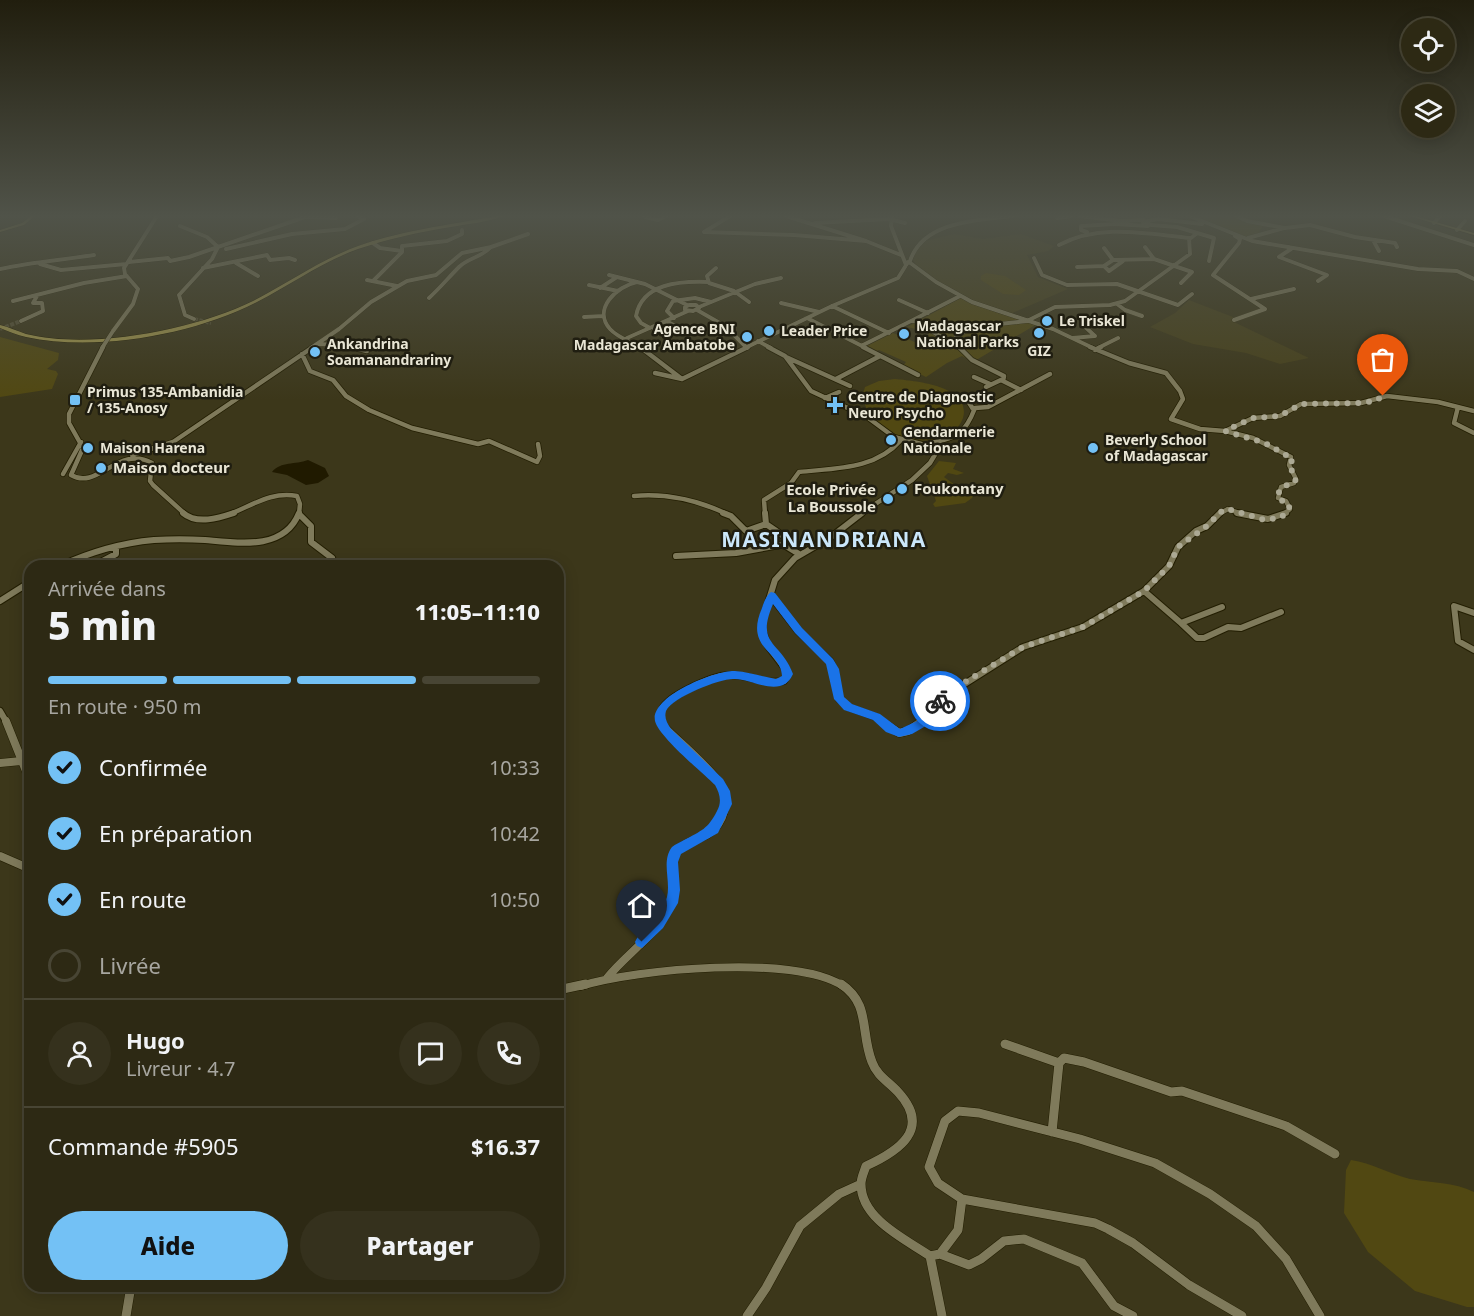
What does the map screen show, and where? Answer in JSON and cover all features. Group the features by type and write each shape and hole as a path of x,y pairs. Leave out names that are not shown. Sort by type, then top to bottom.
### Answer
{"main road":[{"path":"0,320 25,330 71,336 124,334 175,326 234,307 291,277"},
{"path":"0,326 24,335 78,340 132,336 186,327 240,308 298,277"}],"street":[{"path":"13,301 84,282 117,277"},
{"path":"128,277 138,289 128,312 104,345 69,414 69,423 83,448 71,476 78,481 91,478 124,456 160,446 183,436 339,329 364,306 397,286 422,277"},
{"path":"194,319 185,315 179,295 195,277"},
{"path":"373,281 376,277"},
{"path":"429,298 451,277"},
{"path":"600,288 616,277"},
{"path":"619,277 655,289 687,308"},
{"path":"707,277 708,282"},
{"path":"655,373 682,379 819,312 898,277"},
{"path":"771,596 798,631 830,661 834,669 839,699 848,707 876,717 890,729 899,733 920,724 944,697 1023,647 1083,627 1144,591 1169,566 1178,547 1207,526 1223,510 1228,509 1265,520 1282,517 1290,509 1286,501 1278,498 1278,495 1281,487 1294,483 1296,479 1289,465 1291,458 1265,443 1225,431 1200,429 1171,418 1183,399 1171,377 1166,373 1135,365 1095,350 1053,328 960,296 932,277"},
{"path":"1047,277 1061,284 1117,284 1176,304 1192,294"},
{"path":"1113,277 1117,284"},
{"path":"958,347 956,337 969,327 1028,321 1045,310 1058,306 1117,304 1158,277"},
{"path":"1181,283 1188,277"},
{"path":"1216,277 1264,307 1264,311 1234,320"},
{"path":"1318,281 1323,277"},
{"path":"698,309 735,292 781,278"},
{"path":"367,280 397,286"},
{"path":"637,282 628,283 618,291 607,304 603,316 613,333 627,338 660,360 682,379"},
{"path":"669,338 638,320 636,307 641,298 655,289 708,282 735,292 749,302"},
{"path":"589,285 618,291"},
{"path":"1251,299 1294,289"},
{"path":"21,321 43,310 42,303 33,303 34,298 43,294"},
{"path":"863,345 960,296"},
{"path":"674,318 667,309 676,300 698,298 711,302"},
{"path":"899,300 928,313"},
{"path":"781,303 819,312"},
{"path":"1117,304 1125,310 1142,316"},
{"path":"627,338 674,318 694,305 725,326 747,348"},
{"path":"832,306 889,333"},
{"path":"585,317 603,316"},
{"path":"807,318 918,375"},
{"path":"913,320 940,334 972,360 1005,377 1003,379 1021,390"},
{"path":"666,321 689,333"},
{"path":"1069,338 1095,336 1082,324"},
{"path":"1095,350 1118,338"},
{"path":"758,341 850,387"},
{"path":"317,344 344,345 367,351"},
{"path":"302,354 310,371 335,381 351,399 369,410 423,432 452,436 478,444 489,441 537,462 540,456 538,444"},
{"path":"607,978 617,964 658,924 672,903 674,890 672,862 677,850 714,830 726,804 724,791 719,782 667,732 660,721 661,710 672,699 718,676 736,675 777,683 786,678 788,674 785,666 770,648 760,630 761,621 771,596 770,591 781,569 799,554 838,532 861,513 921,472 936,453 935,448 894,437 861,413 811,391 785,356"},
{"path":"836,379 880,356"},
{"path":"973,409 988,407 1050,374"},
{"path":"975,377 988,386 1003,379"},
{"path":"825,398 839,392"},
{"path":"1225,431 1253,418 1280,416 1301,404 1361,403 1387,396 1438,402 1474,411"},
{"path":"924,445 958,436 970,421 973,409 966,398"},
{"path":"1458,407 1454,423 1474,433"},
{"path":"963,419 970,421"},
{"path":"766,524 764,500 791,483 800,472 842,469 888,455 901,440"},
{"path":"63,474 81,442"},
{"path":"78,560 116,547 140,542 174,539 245,544 260,542 284,532 294,523 301,506 299,498 293,494 283,494 228,516 194,519 187,516 153,485 150,477 153,466 147,458 130,458 110,465"},
{"path":"634,496 660,494 707,505 731,516 746,531 766,524"},
{"path":"299,514 310,526 311,542 332,558"},
{"path":"766,524 785,537 787,541 785,544"},
{"path":"676,556 736,552 785,544 799,554"},
{"path":"105,560 116,554 116,547"},
{"path":"0,601 24,586"},
{"path":"1144,591 1197,638 1204,638 1228,627 1241,628 1281,612"},
{"path":"1474,613 1454,606 1458,641 1474,650"},
{"path":"1181,623 1222,607"},
{"path":"0,711 18,745 24,768"},
{"path":"0,763 21,761"},
{"path":"0,856 24,866"},
{"path":"564,989 584,987 607,978 707,968 801,970 821,974 851,990 860,1004 869,1056 875,1070 901,1095 912,1119 911,1131 903,1146 866,1166 861,1184 866,1203 874,1216 935,1255 969,1265 1004,1241 1023,1239 1082,1263 1114,1306 1133,1316"},
{"path":"1005,1044 1059,1063"},
{"path":"1052,1132 1059,1063 1064,1058 1084,1062 1171,1092 1182,1091 1286,1126 1335,1154"},
{"path":"1242,1316 1189,1285 1144,1249 1114,1230 1095,1223 962,1200 938,1183 929,1167 945,1121 958,1111 979,1113 1155,1163 1210,1194 1256,1226 1286,1259 1320,1316"},
{"path":"747,1316 766,1288 800,1226 838,1194 861,1184"},
{"path":"942,1316 935,1255 959,1228 963,1218 962,1200"},
{"path":"126,1316 130,1292"}],"shaded area":[{"path":"931,277 1039,277 1068,289 1010,314 974,301"},
{"path":"981,277 1007,277 1026,290 1019,295 1003,294 981,280"},
{"path":"961,298 998,313 1037,324 973,362 962,356 926,377 903,366 906,362 879,350 874,352 865,347 893,333 917,343 928,337 929,332 907,327"},
{"path":"1189,300 1233,317 1234,322 1309,358 1280,364 1246,353 1193,344 1150,327 1175,313"},
{"path":"0,337 59,353 58,360 47,369 56,371 58,374 52,389 0,397"},
{"path":"895,379 916,381 951,392 964,407 963,418 959,425 948,435 921,441 896,436 885,429 867,410 862,397 865,387 879,381"},
{"path":"308,460 325,468 329,476 318,483 306,485 287,475 272,472 280,466"},
{"path":"939,461 956,463 953,469 964,473 957,475 948,473 944,477 958,490 973,486 977,489 972,498 965,503 935,507 933,504 936,501 927,476"},
{"path":"1351,1160 1410,1179 1450,1185 1474,1192 1474,1307 1467,1307 1415,1291 1368,1252 1344,1213 1346,1170"}],"tunnel":[{"path":"194,319 211,323"},
{"path":"0,329 21,321"}],"way so far":[{"path":"940,701 965,682 1023,647 1047,637 1083,627 1144,591 1169,566 1178,547 1197,531 1207,526 1223,510 1228,509 1265,520 1282,517 1290,506 1286,501 1278,498 1278,492 1281,487 1294,483 1296,479 1289,465 1293,459 1253,438 1225,431 1253,418 1280,416 1301,404 1361,403 1375,401 1383,396"}],"place":[{"name":"Le Triskel","path":"1047,321"},
{"name":"Leader Price","path":"769,331"},
{"name":"GIZ","path":"1039,333"},
{"name":"Madagascar National Parks","path":"904,334"},
{"name":"Agence BNI Madagascar Ambatobe","path":"747,337"},
{"name":"Ankandrina Soamanandrariny","path":"315,352"},
{"name":"Primus 135-Ambanidia / 135-Anosy","path":"75,400"},
{"name":"Centre de Diagnostic Neuro Psycho","path":"835,405"},
{"name":"Gendarmerie Nationale","path":"891,440"},
{"name":"Maison Harena","path":"88,448"},
{"name":"Beverly School of Madagascar","path":"1093,448"},
{"name":"Maison docteur","path":"101,468"},
{"name":"Foukontany","path":"902,489"},
{"name":"Ecole Privée La Boussole","path":"888,499"}],"district":[{"name":"MASINANDRIANA","path":"824,540"}],"route":[{"path":"642,942 672,903 674,890 672,862 677,850 714,830 723,815 726,804 724,791 719,782 667,732 660,721 661,710 672,699 718,676 729,674 746,676 774,683 786,678 788,674 785,666 763,638 760,630 761,621 771,596 798,631 830,661 834,669 839,699 848,707 876,717 890,729 899,733 920,724 940,701"}]}
